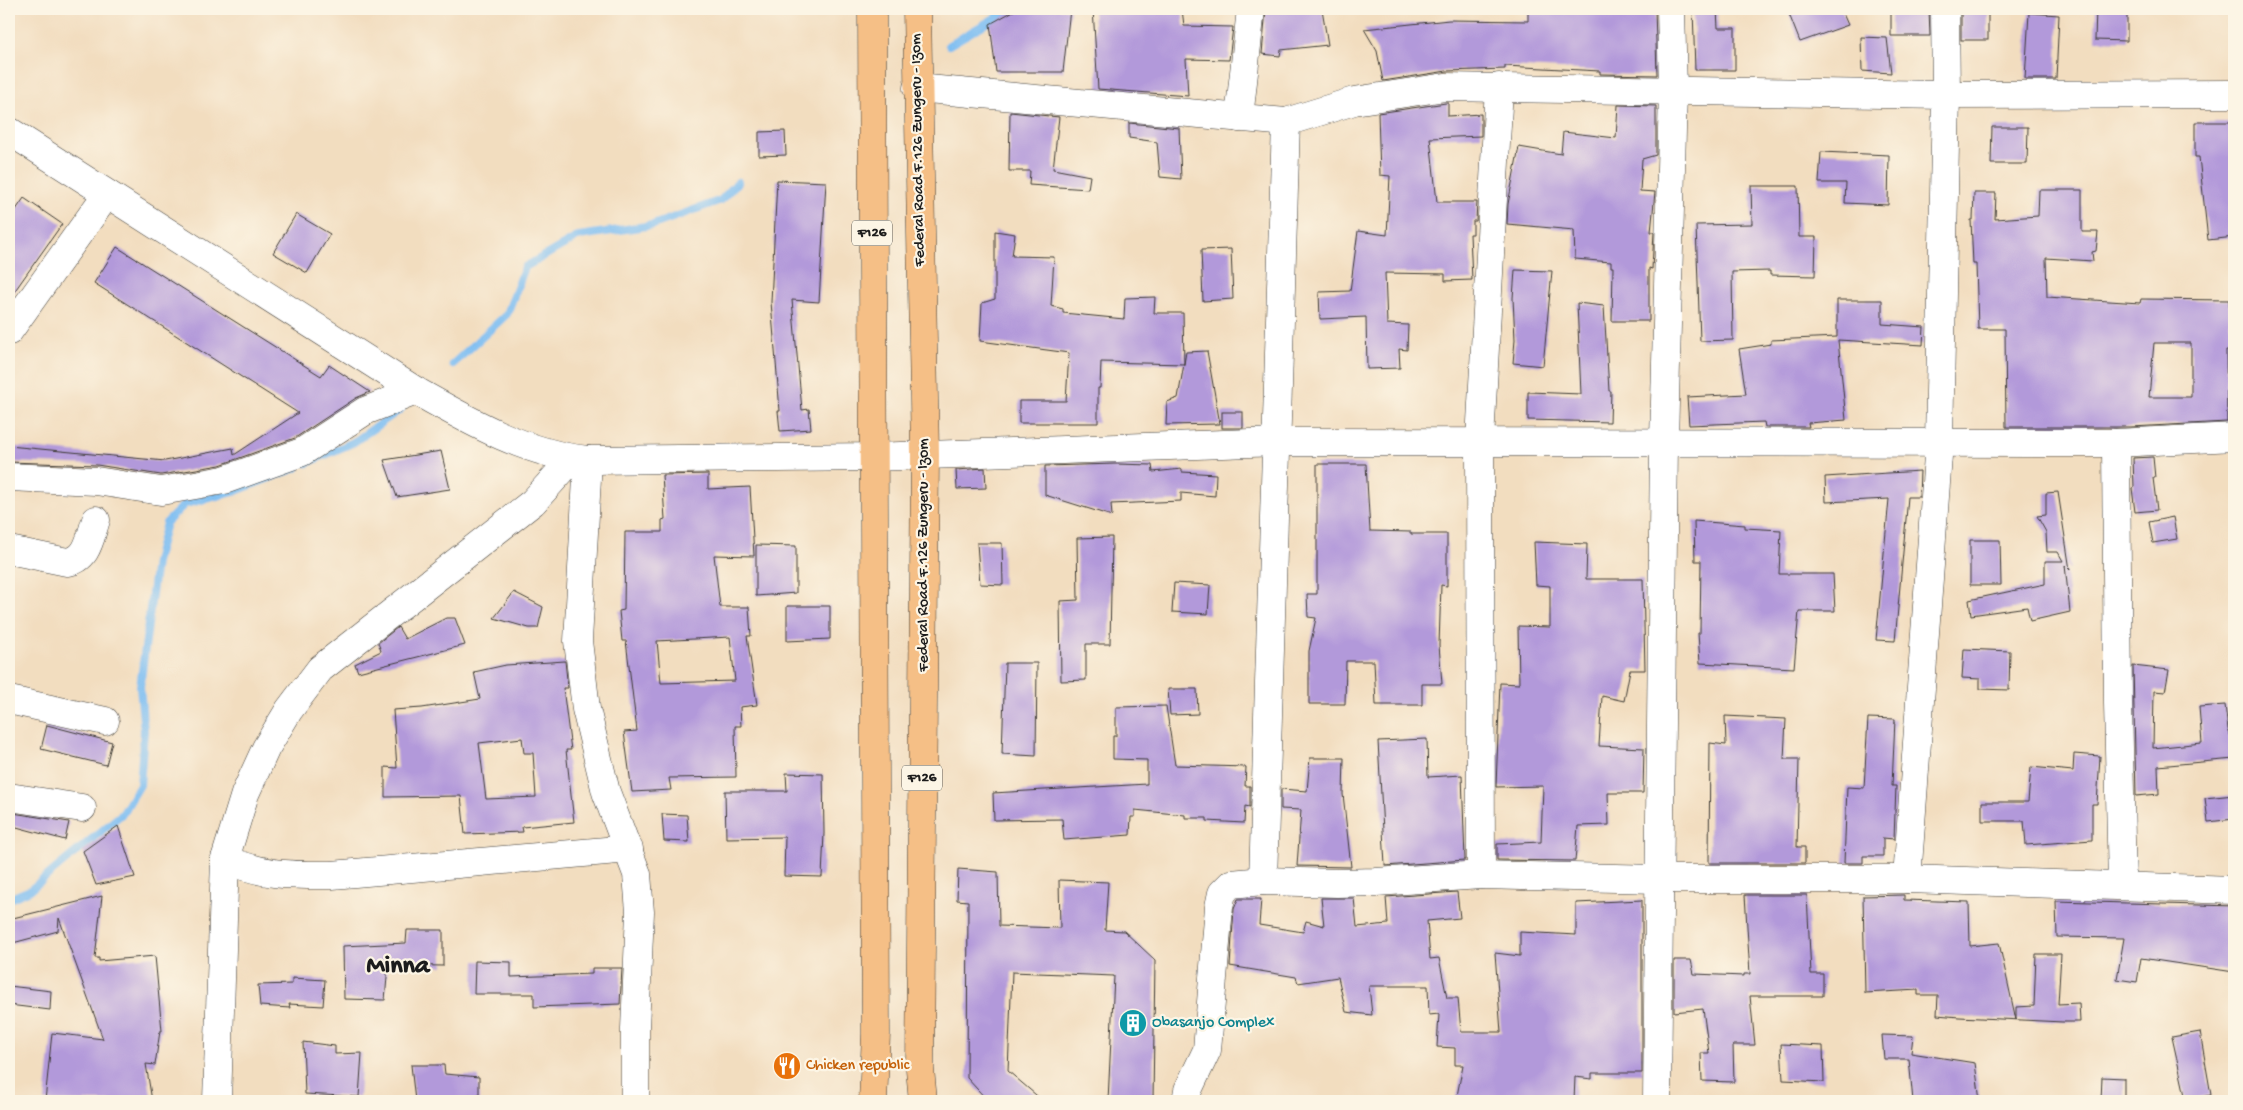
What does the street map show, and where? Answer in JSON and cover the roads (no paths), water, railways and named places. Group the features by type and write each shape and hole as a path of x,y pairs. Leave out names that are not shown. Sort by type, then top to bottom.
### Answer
{"main road":[{"name":"F126","path":"872,9 876,1034 872,1101"},
{"name":"Federal Road F.126 Zungeru - Izom","path":"917,9 925,454 920,1060 923,1101"}],"street":[{"path":"1239,118 1251,9"},
{"path":"1657,1101 1664,441 1673,91 1671,9"},
{"path":"1907,879 1939,442 1946,94 1945,9"},
{"path":"917,88 1286,122 1354,100 1445,87 1946,94 2234,94"},
{"path":"1481,874 1480,441 1499,87"},
{"path":"1263,881 1286,122"},
{"path":"9,131 416,391 463,417 531,448 580,460 873,457 1277,442 2116,443 2234,437"},
{"path":"9,331 107,194"},
{"path":"9,477 96,481 161,491 224,480 302,452 365,412 416,391"},
{"path":"2116,443 2118,703 2122,885"},
{"path":"580,460 586,529 578,640 586,709 606,792 637,874 640,912 635,1029 635,1101"},
{"path":"217,1101 225,859 245,794 266,748 289,710 320,669 533,502 580,460"},
{"path":"9,550 67,562 76,561 83,556 96,520"},
{"path":"9,700 105,721"},
{"path":"9,797 82,808"},
{"path":"225,859 250,870 285,875 332,875 629,849"},
{"path":"1186,1101 1188,1090 1207,1050 1219,907 1222,893 1231,884 1263,881 1347,883 1481,874 1660,879 1907,879 2234,890"}],"waterway":[{"path":"949,45 1010,9"},
{"path":"453,364 507,314 525,267 579,236 653,225 721,200 738,182"},
{"path":"307,463 354,442 401,409"},
{"path":"9,899 30,890 123,813 140,785 144,731 140,687 156,562 166,523 185,504 233,492 296,468"}],"place":[{"name":"Obasanjo Complex","path":"1133,1023"},
{"name":"Chicken republic","path":"787,1066"}],"district":[{"name":"Minna","path":"398,967"}]}
